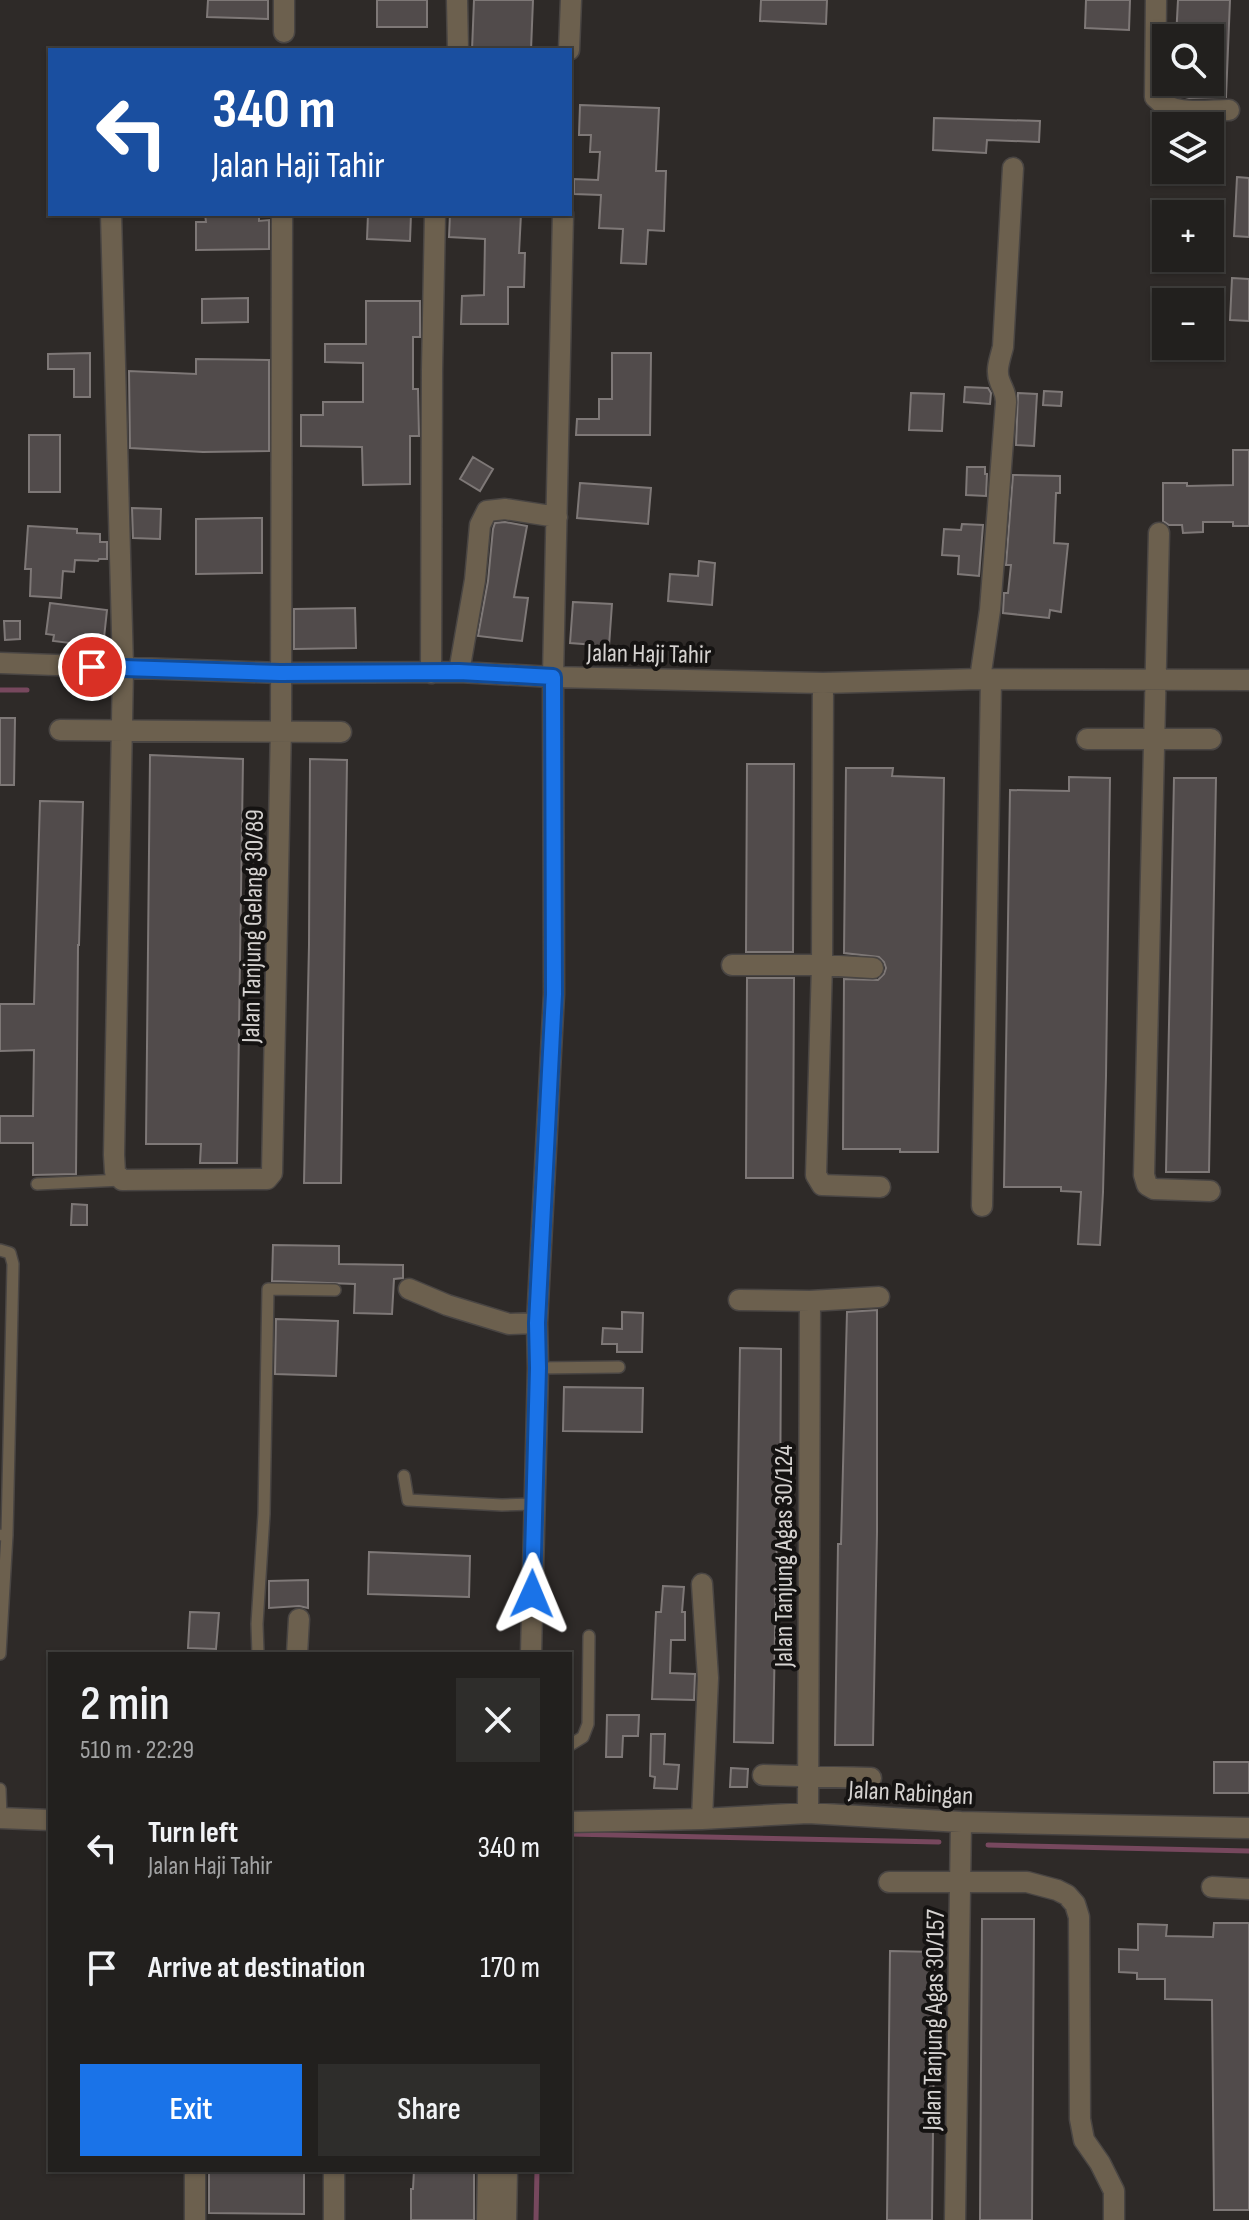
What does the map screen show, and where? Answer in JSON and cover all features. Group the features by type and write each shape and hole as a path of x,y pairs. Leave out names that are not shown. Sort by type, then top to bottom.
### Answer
{"street":[{"path":"284,0 284,32"},
{"path":"457,0 458,48"},
{"path":"569,48 571,0"},
{"path":"1156,0 1155,97 1176,110 1229,110"},
{"path":"982,1206 985,679 1006,402 1006,391 1000,384 997,370 1003,347 1013,168"},
{"path":"111,216 123,668 114,1155 115,1172 122,1180"},
{"name":"Jalan Tanjung Gelang 30/89","path":"122,1180 267,1179 272,1173 281,731 282,216"},
{"path":"431,673 435,216"},
{"path":"531,1652 537,1323 554,994 553,677 563,216"},
{"path":"459,672 475,580 480,525 487,511 505,509 557,517"},
{"path":"1159,533 1144,1175 1147,1185 1154,1189 1210,1191"},
{"name":"Jalan Haji Tahir","path":"0,663 280,673 459,672 823,683 985,679 1249,680"},
{"path":"823,683 822,965 816,1175 822,1185 880,1187"},
{"path":"60,730 341,732"},
{"path":"1087,739 1211,739"},
{"path":"732,965 873,968"},
{"path":"409,1289 447,1305 509,1324 537,1323"},
{"path":"739,1300 810,1301 879,1297"},
{"name":"Jalan Tanjung Agas 30/124","path":"808,1813 810,1301"},
{"path":"702,1584 708,1678 702,1819"},
{"path":"297,1652 299,1619"},
{"path":"763,1775 871,1778"},
{"name":"Jalan Rabingan","path":"572,1822 808,1813 961,1822 1249,1828"},
{"path":"0,1818 48,1820"},
{"name":"Jalan Tanjung Agas 30/157","path":"955,2220 961,1822"},
{"path":"889,1882 1027,1882 1057,1890 1075,1904 1079,1917 1080,2119 1084,2140 1114,2191 1114,2220"},
{"path":"1212,1887 1249,1889"},
{"path":"195,2172 195,2220"},
{"path":"334,2172 334,2220"},
{"path":"487,2220 488,2172"},
{"path":"506,2220 507,2172"}],"lane":[{"path":"37,1184 122,1180"},
{"path":"0,1250 10,1253 13,1264 0,1654"},
{"path":"258,1652 268,1289 335,1290"},
{"path":"538,1368 619,1367"},
{"path":"404,1476 408,1500 534,1504"},
{"path":"572,1744 583,1737 588,1724 589,1636"},
{"path":"0,1789 0,1818"}],"building":[{"path":"208,0 268,0 268,19 207,17"},
{"path":"377,0 427,0 427,27 377,27"},
{"path":"474,0 533,0 531,48 472,48"},
{"path":"761,0 827,0 826,24 760,21"},
{"path":"1086,0 1130,0 1129,30 1085,28"},
{"path":"1178,0 1230,0 1226,97 1181,96 1224,96 1224,24 1177,24"},
{"path":"580,105 659,108 656,171 666,171 664,231 648,230 646,264 621,263 623,229 599,228 601,195 574,194 574,179 598,180 600,152 590,152 591,135 579,135"},
{"path":"934,118 1040,121 1039,142 987,140 986,153 933,150"},
{"path":"1237,177 1249,178 1249,237 1234,236"},
{"path":"205,216 259,216 259,221 269,220 269,249 196,250 196,222 206,222"},
{"path":"368,216 411,216 410,241 367,239"},
{"path":"450,216 521,216 519,253 525,253 524,287 508,287 508,324 461,324 462,296 484,295 485,239 449,237"},
{"path":"1232,278 1249,279 1249,321 1230,320"},
{"path":"248,298 248,322 202,323 202,299"},
{"path":"366,301 420,301 420,337 413,337 413,389 418,389 419,436 410,436 410,484 363,485 362,447 301,446 301,415 323,415 323,402 363,402 363,363 325,362 325,344 366,344"},
{"path":"90,353 90,397 74,397 74,369 48,369 48,354"},
{"path":"612,353 651,353 650,435 576,435 577,419 599,419 599,399 612,399"},
{"path":"196,359 269,360 269,451 203,452 130,448 129,371 196,374"},
{"path":"965,387 988,388 990,404 964,402"},
{"path":"1044,391 1062,392 1061,406 1043,405"},
{"path":"911,393 944,394 942,431 909,430"},
{"path":"1018,393 1037,394 1034,446 1016,445"},
{"path":"29,435 60,435 60,492 29,492"},
{"path":"1233,450 1249,450 1249,526 1233,526 1233,522 1203,522 1203,532 1183,533 1182,525 1169,525 1163,521 1163,483 1233,485"},
{"path":"473,457 493,469 480,491 460,479"},
{"path":"967,467 985,467 986,496 966,495"},
{"path":"1013,475 1060,476 1060,493 1056,493 1054,543 1068,544 1061,612 1050,610 1049,618 1003,613 1011,565 1006,565"},
{"path":"580,483 651,488 648,524 577,518"},
{"path":"132,508 161,509 160,539 133,538"},
{"path":"262,518 262,573 196,574 196,519"},
{"path":"495,523 527,526 514,597 528,598 522,641 478,636 493,529"},
{"path":"962,524 983,525 979,576 958,574 959,556 942,555 944,529 961,530"},
{"path":"28,526 77,529 77,533 100,534 100,542 107,542 107,559 75,560 74,572 63,571 61,598 30,596 31,569 25,569"},
{"path":"699,561 715,563 712,605 668,601 670,574 698,576"},
{"path":"573,602 612,604 609,646 570,643"},
{"path":"50,603 107,610 103,647 53,641 54,635 46,634"},
{"path":"355,608 356,648 294,649 294,609"},
{"path":"4,621 20,621 20,639 5,640"},
{"path":"0,718 15,718 14,785 0,785"},
{"path":"150,755 243,759 237,1163 200,1163 201,1144 146,1144"},
{"path":"310,759 347,760 341,1183 304,1183"},
{"path":"747,764 794,764 793,952 746,952"},
{"path":"846,768 893,768 892,776 944,778 938,1152 843,1149 844,979 878,980 886,968 879,957 844,953"},
{"path":"1069,777 1110,778 1100,1245 1078,1244 1081,1192 1061,1191 1061,1187 1004,1187 1010,790 1069,791"},
{"path":"1174,778 1216,778 1209,1172 1166,1172"},
{"path":"40,801 83,802 76,1174 33,1175 33,1143 0,1143 0,1116 33,1116 34,1050 0,1051 0,1004 34,1004"},
{"path":"747,978 794,978 793,1178 746,1178"},
{"path":"72,1204 87,1205 87,1225 71,1225"},
{"path":"273,1245 339,1246 339,1264 403,1265 403,1278 394,1279 392,1314 354,1313 355,1284 272,1281"},
{"path":"877,1310 873,1745 835,1745 838,1544 841,1544 847,1312"},
{"path":"622,1312 643,1313 642,1352 617,1352 617,1344 602,1344 603,1328 622,1329"},
{"path":"276,1319 338,1321 336,1376 275,1374"},
{"path":"740,1348 781,1349 780,1523 777,1523 773,1743 734,1742"},
{"path":"564,1387 643,1388 642,1432 563,1431"},
{"path":"369,1552 470,1556 469,1597 368,1594"},
{"path":"308,1580 308,1608 269,1608 269,1581"},
{"path":"663,1586 684,1587 682,1612 685,1612 685,1640 671,1640 670,1673 695,1674 694,1700 652,1699 656,1612 661,1612"},
{"path":"190,1612 219,1613 216,1649 188,1648"},
{"path":"607,1715 639,1715 638,1736 623,1736 622,1757 606,1757"},
{"path":"651,1734 665,1734 664,1764 679,1765 677,1789 654,1788 655,1777 650,1776"},
{"path":"1214,1762 1249,1762 1249,1793 1214,1793"},
{"path":"731,1768 748,1769 747,1787 730,1787"},
{"path":"982,1919 1034,1919 1032,2220 980,2220"},
{"path":"1214,1923 1249,1923 1249,2210 1214,2210 1212,2000 1165,1999 1165,1979 1137,1979 1137,1973 1119,1972 1119,1949 1138,1950 1138,1924 1167,1925 1166,1936 1213,1937"},
{"path":"890,1951 935,1952 932,2220 887,2220"},
{"path":"209,2172 304,2172 304,2214 209,2213"},
{"path":"414,2172 474,2172 474,2220 411,2220"}],"waterway":[{"path":"0,690 27,690"},
{"path":"572,1834 939,1842"},
{"path":"988,1845 1249,1851"},
{"path":"536,2220 537,2172"}],"route":[{"path":"92,667 280,673 459,672 553,677 554,994 537,1323 532,1594"}]}
